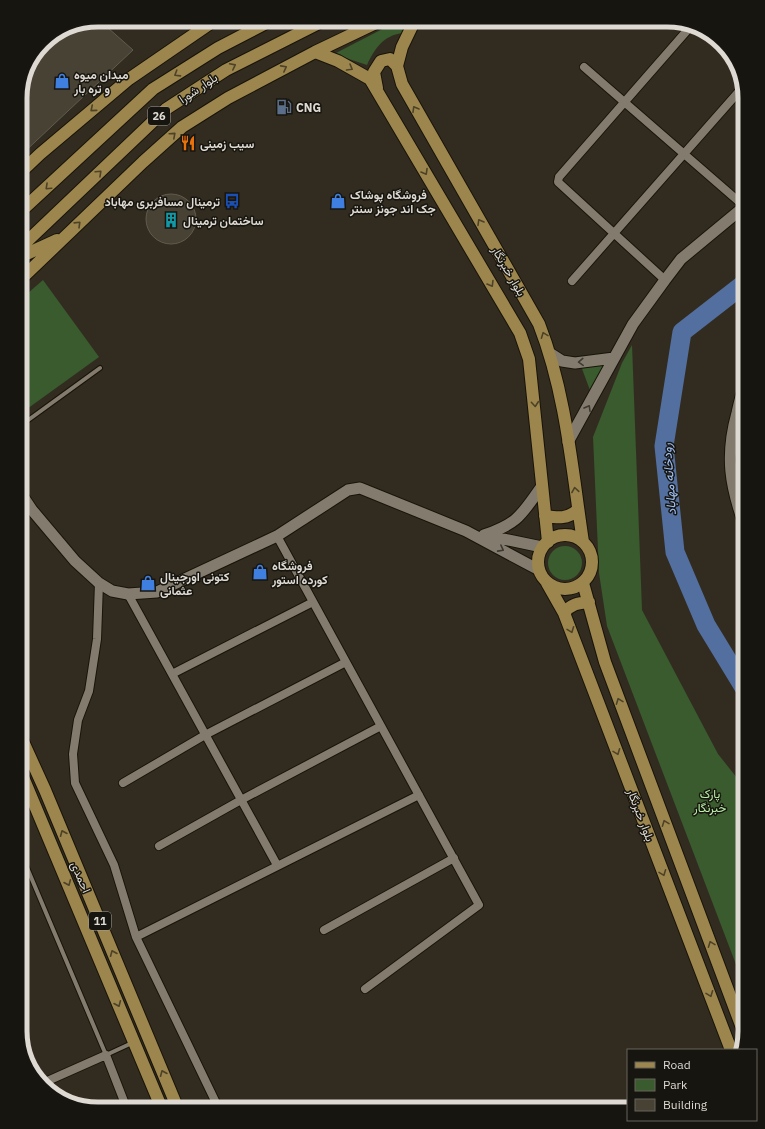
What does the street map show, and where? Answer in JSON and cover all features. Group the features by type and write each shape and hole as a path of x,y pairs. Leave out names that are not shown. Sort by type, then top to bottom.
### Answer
{"main road":[{"path":"27,166 129,78 205,27"},
{"name":"بلوار شورا","path":"27,206 153,89 218,48 258,27"},
{"name":"بلوار شورا","path":"27,241 166,110 226,70 311,27"},
{"path":"27,273 182,127 228,98 315,52 367,27"},
{"path":"397,66 402,47 412,27"},
{"name":"بلوار خبرنگار","path":"315,52 338,61 370,79 520,333 529,359 545,516 545,545"},
{"path":"379,94 374,72 378,64 385,59 390,59 397,66"},
{"name":"بلوار خبرنگار","path":"397,66 402,84 409,99 539,324 551,354 561,398 583,542"},
{"path":"568,442 633,324 665,280 681,259 738,212"},
{"path":"27,254 64,237"},
{"path":"551,354 562,362 575,363 614,358"},
{"path":"738,410 733,427 729,460 731,483 738,505"},
{"path":"731,483 738,482"},
{"path":"484,535 506,528 516,521 542,486"},
{"path":"27,502 75,561 99,583 112,591 128,594 157,592 277,536 348,490 360,488 466,531 539,570 547,583 553,587 569,589 583,583 591,570 592,563 588,548 583,542 569,536 562,536 545,545 539,554 539,570"},
{"path":"545,516 563,518 571,516 578,510"},
{"path":"466,531 545,545"},
{"name":"بلوار خبرنگار","path":"547,583 564,613 731,1049"},
{"name":"بلوار خبرنگار","path":"583,583 605,662 738,1017"},
{"path":"564,613 568,607 574,604 589,602"},
{"name":"احمدی","path":"27,750 45,790 175,1102"},
{"name":"احمدی","path":"27,787 159,1102"}],"street":[{"path":"665,280 558,182 559,178 687,30"},
{"path":"584,67 738,200"},
{"path":"572,281 737,93"},
{"path":"277,536 479,904 365,989"},
{"path":"99,583 97,640 89,691 78,720 73,754 75,783 114,865 136,937 216,1102"},
{"path":"128,594 277,866"},
{"path":"172,674 313,602"},
{"path":"123,783 205,734 346,662"},
{"path":"159,846 241,800 381,726"},
{"path":"136,937 419,795"},
{"path":"324,930 454,858"},
{"path":"48,1081 106,1056 124,1102"}],"lane":[{"path":"27,421 100,368"},
{"path":"27,868 106,1056 134,1042"}],"green space":[{"path":"386,27 406,27 402,33 390,37 380,44 373,53 367,65 334,54"},
{"path":"43,280 99,357 27,409 27,294"},
{"name":"پارک خبرنگار","path":"632,345 642,610 718,754 738,779 738,970 607,626 599,573 593,437 622,363"},
{"path":"607,365 591,393 581,366 590,367"},
{"path":"562,546 568,546 572,547 579,553 582,563 581,570 575,577 568,580 562,580 558,579 551,573 548,566 548,560 549,556 555,549"}],"building":[{"name":"میدان میوه و تره بار","path":"107,27 133,50 27,149 28,84 34,67 51,45 67,34 80,29"},
{"name":"ساختمان ترمینال","path":"166,194 176,194 189,201 196,214 196,224 189,237 176,244 166,244 157,240 150,233 146,224 146,214 150,205 157,198"}],"waterway":[{"name":"رودخانه مهاباد","path":"738,288 682,332 664,446 675,552 706,625 738,678"}],"place":[{"name":"میدان میوه و تره بار","path":"62,81"},
{"name":"CNG","path":"284,107"},
{"name":"سیب زمینی","path":"188,143"},
{"name":"ترمینال مسافربری مهاباد","path":"232,201"},
{"name":"فروشگاه پوشاک جک اند جونز سنتر","path":"338,201"},
{"name":"ساختمان ترمینال","path":"171,220"},
{"name":"فروشگاه کورده استور","path":"260,572"},
{"name":"کتونی اورجینال عثمانی","path":"148,583"}]}
